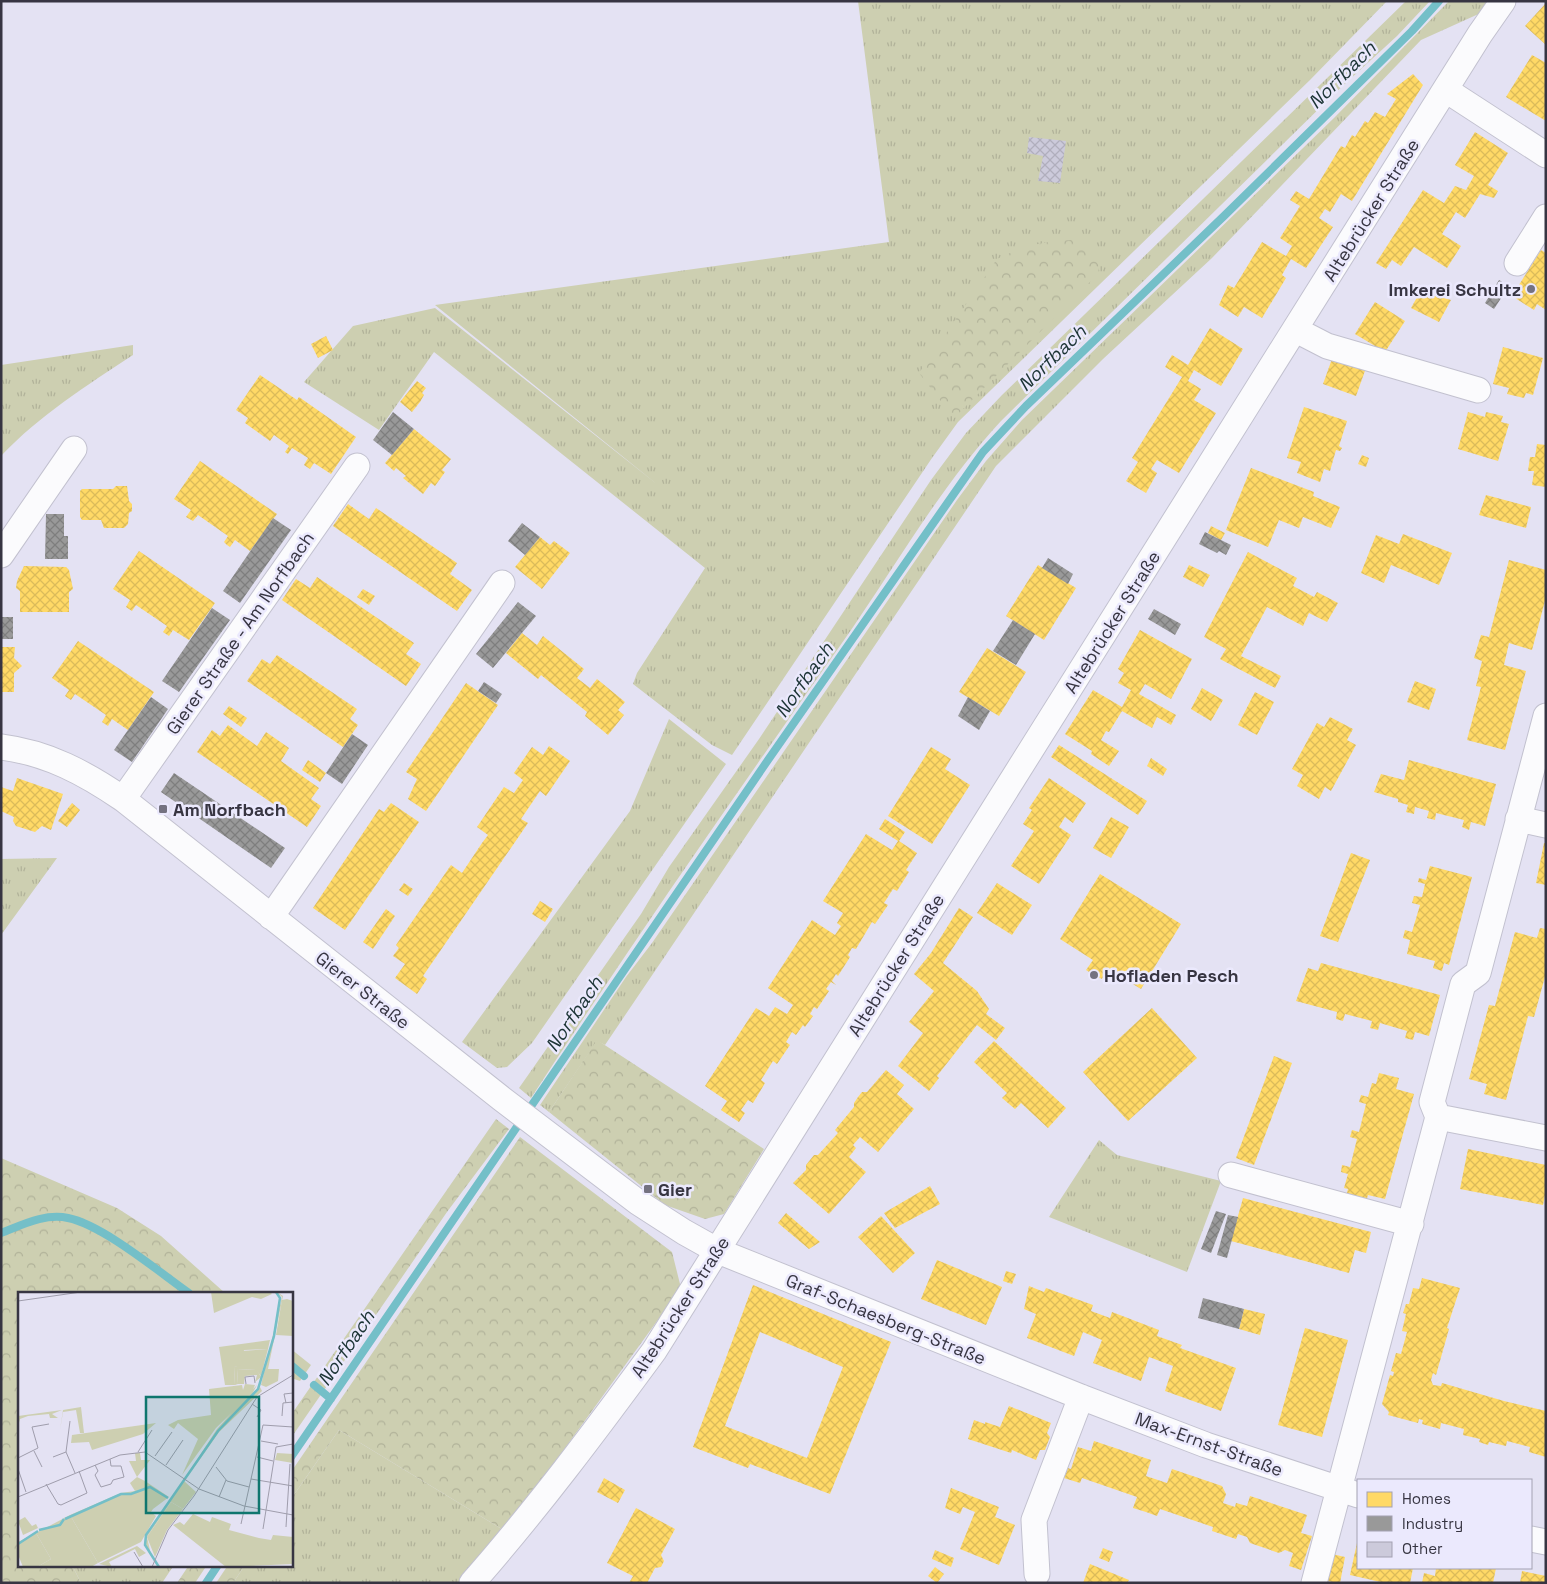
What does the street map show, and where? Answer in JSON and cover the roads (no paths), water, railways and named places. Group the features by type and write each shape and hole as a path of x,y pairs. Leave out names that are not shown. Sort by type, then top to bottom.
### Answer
{"street":[{"name":"Altebrücker Straße","path":"472,1583 509,1542 554,1485 654,1351 1480,34 1503,1"},
{"path":"1446,90 1546,155"},
{"path":"1517,263 1546,218"},
{"path":"1296,330 1327,346 1478,390"},
{"path":"1,555 74,449"},
{"name":"Gierer Straße - Am Norfbach","path":"123,799 357,466"},
{"path":"271,917 502,583"},
{"path":"1314,1583 1348,1492 1438,1117 1432,1102 1463,984 1478,973 1546,716"},
{"name":"Gierer Straße","path":"1,747 28,751 68,766 89,776 123,799 552,1137 661,1219 718,1251"},
{"path":"1518,820 1546,825"},
{"path":"1438,1117 1546,1138"},
{"path":"1230,1175 1411,1224"},
{"name":"Graf-Schaesberg-Straße","path":"718,1251 1053,1386"},
{"name":"Max-Ernst-Straße","path":"1053,1386 1206,1445 1348,1492"},
{"path":"1037,1574 1034,1520 1081,1397"},
{"path":"1532,1539 1546,1542"}],"waterway":[{"name":"Norfbach","path":"292,1456 768,760 983,452 1026,406 1224,216 1412,31 1439,1"},
{"path":"1,1233 42,1218 59,1217 82,1222 114,1239 188,1292"},
{"path":"292,1366 304,1376"},
{"path":"314,1385 331,1399"},
{"name":"Norfbach","path":"206,1583 217,1566"}],"place":[{"name":"Imkerei Schultz","path":"1531,289"},
{"name":"Am Norfbach","path":"163,809"},
{"name":"Hofladen Pesch","path":"1094,975"},
{"name":"Gier","path":"648,1189"}]}
